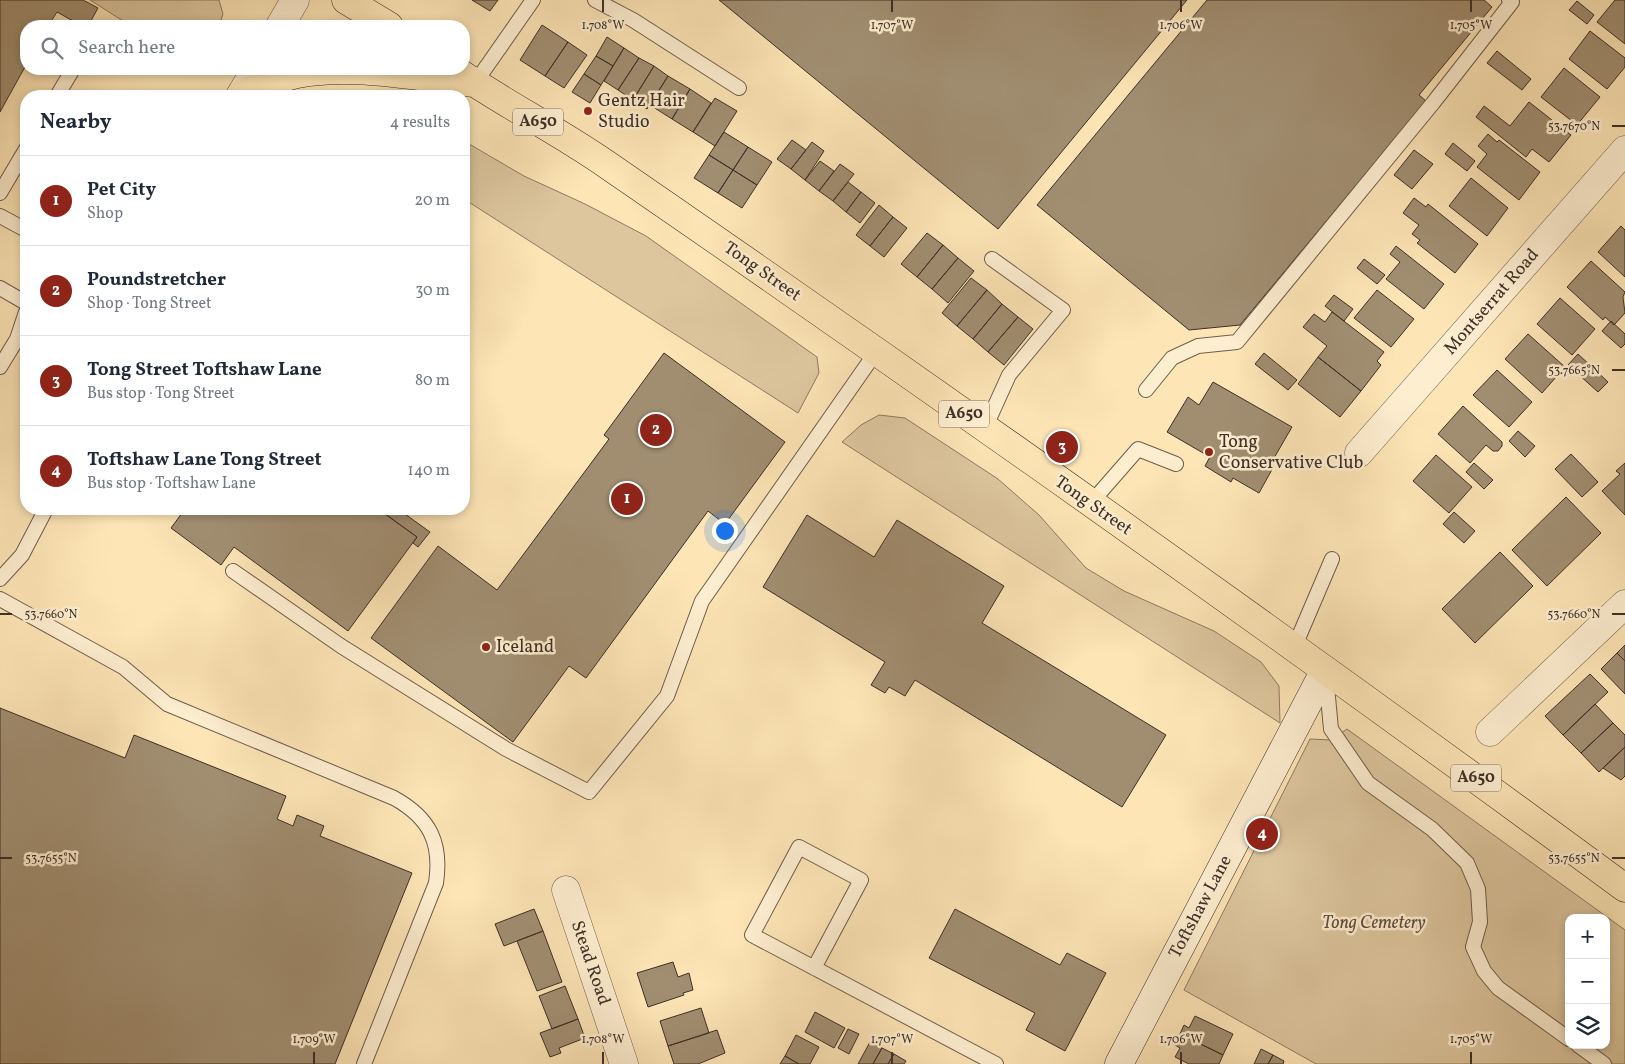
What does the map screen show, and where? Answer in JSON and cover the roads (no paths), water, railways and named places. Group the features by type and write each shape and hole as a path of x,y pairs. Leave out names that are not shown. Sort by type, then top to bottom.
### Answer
{"highway":[{"path":"346,0 379,20"},
{"path":"252,90 293,75"},
{"path":"444,75 464,76"},
{"name":"Tong Street","path":"464,76 601,160 985,428 1325,670 1625,888"}],"street":[{"path":"283,20 295,0"},
{"path":"243,90 252,75"},
{"name":"Montserrat Road","path":"1359,453 1625,150"},
{"path":"1490,732 1625,604"},
{"name":"Toftshaw Lane","path":"1119,1064 1325,670"},
{"name":"Stead Road","path":"566,890 624,1064"}],"lane":[{"path":"470,69 533,0"},
{"path":"595,0 633,20 739,88"},
{"path":"1146,390 1172,358 1198,346 1237,342 1433,104 1512,2 1509,0"},
{"path":"61,90 69,75"},
{"path":"0,193 20,158"},
{"path":"0,216 20,227"},
{"path":"985,428 1009,375 1063,310 992,259"},
{"path":"0,288 20,300"},
{"path":"0,367 17,339 20,330"},
{"path":"233,571 341,646 506,749 589,792 668,696 702,601 876,352"},
{"path":"1090,504 1138,449 1176,464"},
{"path":"0,579 22,555 43,515"},
{"path":"1294,648 1332,559"},
{"path":"0,599 123,667 167,704 394,798 409,806 422,818 431,833 437,849 436,883 364,1064"},
{"path":"1325,670 1331,729 1368,783 1432,829 1467,863 1478,890 1480,922 1473,947 1484,971 1498,988 1565,1036"},
{"path":"814,968 861,880 799,847 752,935 814,968 996,1064"},
{"path":"1583,1049 1604,1064"}],"place":[{"name":"Gentz Hair Studio","path":"588,111"},
{"name":"Poundstretcher","path":"656,430"},
{"name":"Tong Street Toftshaw Lane","path":"1062,447"},
{"name":"Tong Conservative Club","path":"1209,452"},
{"name":"Pet City","path":"627,499"},
{"name":"Iceland","path":"486,647"},
{"name":"Toftshaw Lane Tong Street","path":"1262,834"}],"park label":[{"name":"Tong Cemetery","path":"1374,923"}]}
